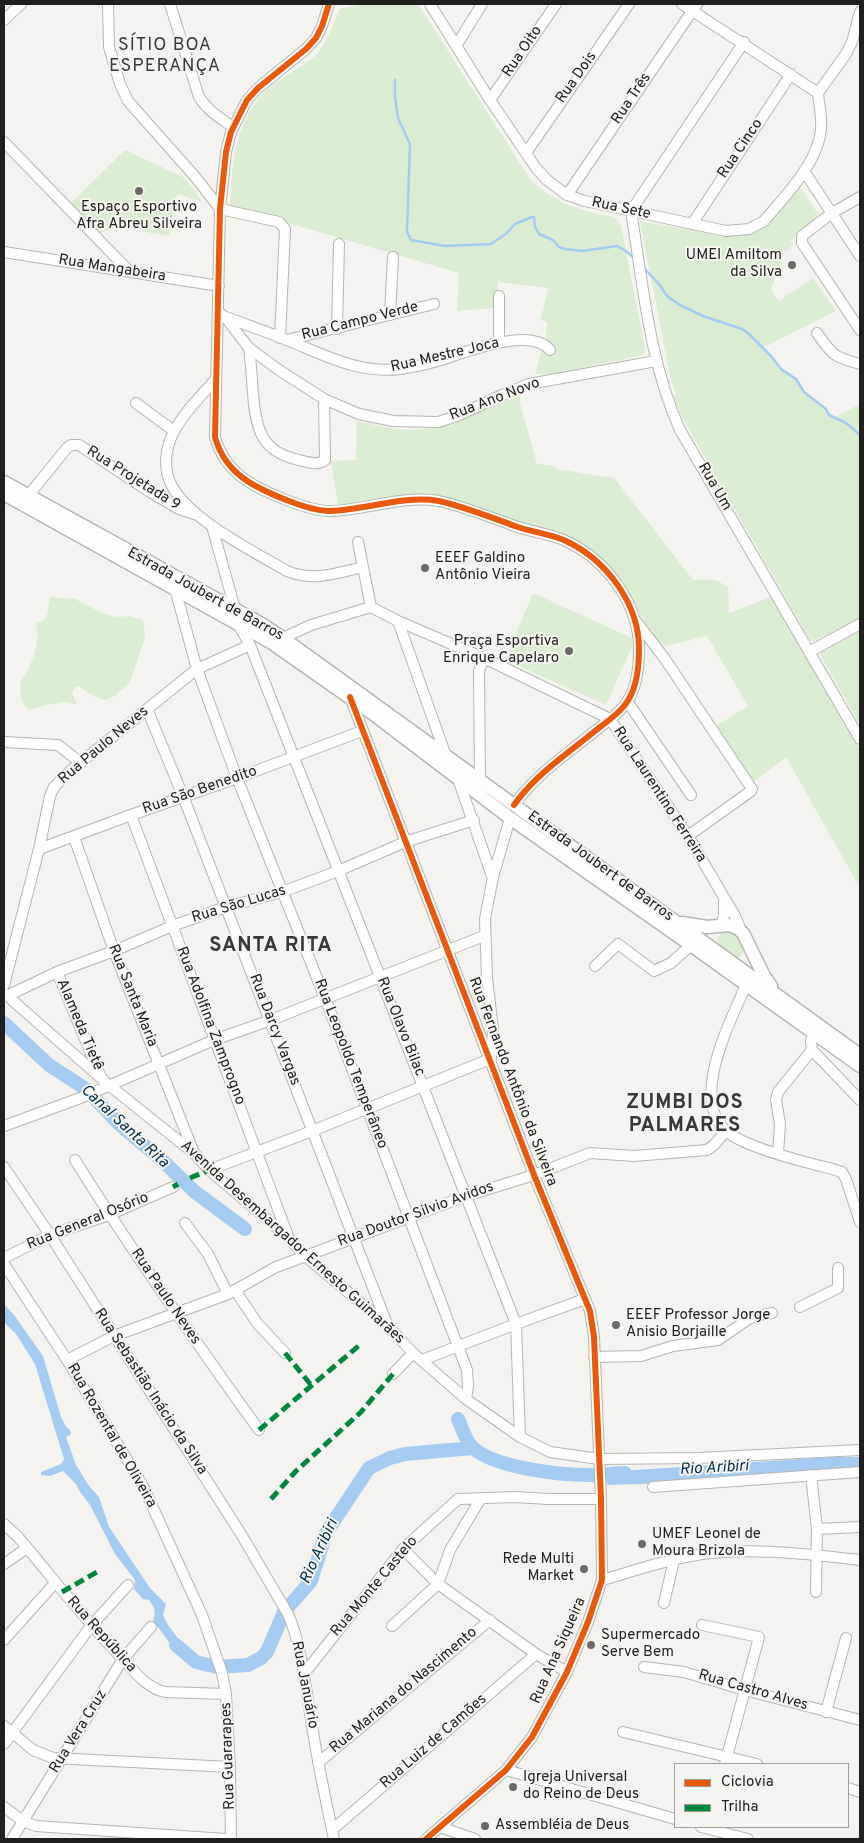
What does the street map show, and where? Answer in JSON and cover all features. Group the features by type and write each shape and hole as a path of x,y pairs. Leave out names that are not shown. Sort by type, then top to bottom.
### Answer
{"main road":[{"name":"Estrada Joubert de Barros","path":"4,482 235,609 283,638 375,710 458,779 510,818 692,945 860,1066"},
{"name":"Estrada Joubert de Barros","path":"6,499 272,643 350,697 375,710 446,756 860,1055"},
{"path":"674,920 699,926 734,926 743,933 764,976 781,997"},
{"path":"716,963 713,938 720,926"}],"street":[{"path":"4,20 21,4"},
{"path":"108,4 109,47 120,84 128,101 197,179 220,209 279,222 285,229 284,339"},
{"path":"170,4 200,97 213,114 233,127"},
{"path":"329,4 316,38 306,49 258,88 247,100 233,127 226,152 220,209 219,286 222,315 215,380 215,437 219,450 235,471 246,481 260,490 305,507 324,510 352,508 400,500 426,499 440,501 533,533 564,540 589,555 611,576 630,606 638,637 639,662 637,675 627,701 610,719 529,785 514,804"},
{"name":"Rua Sete","path":"430,4 490,100 536,168 547,180 567,195 585,201 726,231 738,231 757,226 764,221 804,171 817,145 821,128 818,93"},
{"path":"456,46 482,4"},
{"name":"Rua Oito","path":"490,100 556,4"},
{"name":"Rua Dois","path":"526,153 629,4"},
{"path":"682,4 695,7 818,93 846,54 852,42 860,12"},
{"name":"Rua Três","path":"567,195 695,7"},
{"path":"631,211 744,42"},
{"name":"Rua Cinco","path":"692,224 791,74"},
{"path":"4,142 130,272"},
{"path":"804,171 860,256"},
{"path":"859,325 802,243 802,236 832,212 860,198"},
{"name":"Rua Um","path":"631,211 656,361 666,396 680,430 860,739"},
{"path":"336,329 339,244"},
{"name":"Rua Mangabeira","path":"4,252 219,286"},
{"path":"390,314 393,257"},
{"path":"499,296 499,343"},
{"name":"Rua Campo Verde","path":"284,339 336,329 434,304"},
{"name":"Rua Ano Novo","path":"222,315 249,348 324,399 359,414 402,422 429,423 457,416 529,384 656,361"},
{"name":"Rua Mestre Joca","path":"222,315 354,366 382,369 400,369 440,360 473,348 499,343 532,340 544,344 550,350"},
{"path":"817,333 833,355 842,360 860,364"},
{"path":"249,348 257,428 262,438 271,448 285,457 321,463 326,457 324,399"},
{"path":"215,380 188,411 174,431 167,457 170,482 181,500 212,526 287,571 299,576 321,577 363,567"},
{"path":"136,403 174,431"},
{"name":"Rua Projetada 9","path":"28,496 67,448 71,445 79,445 179,509 201,517"},
{"path":"212,526 235,609"},
{"path":"283,638 311,625 371,607 358,542"},
{"name":"Rua Leopoldo Temperâneo","path":"175,589 197,670 237,778 325,998 458,1347 468,1377 466,1399"},
{"name":"Rua Laurentino Ferreira","path":"371,607 398,621 484,658 610,719 688,836 743,933"},
{"path":"634,619 666,659 752,788 751,791 688,836"},
{"path":"398,621 446,756"},
{"path":"810,652 860,624"},
{"name":"Rua Olavo Bilac","path":"239,626 250,645 516,1324 520,1437"},
{"name":"Rua Paulo Neves","path":"4,985 54,787 80,763 197,670 250,645"},
{"path":"480,781 479,671 484,658"},
{"name":"Rua Fernando Antônio da Silveira","path":"350,697 534,1175 585,1299 592,1323 600,1486"},
{"path":"627,701 691,795"},
{"name":"Rua Darcy Vargas","path":"147,709 184,796 387,1325"},
{"path":"362,731 365,721 375,710"},
{"name":"Rua São Benedito","path":"39,849 362,731"},
{"path":"4,742 58,745 80,763"},
{"path":"458,779 493,877"},
{"name":"Rua Adolfina Zamprogno","path":"131,815 214,1040 258,1151 288,1237"},
{"path":"209,1170 312,1131 490,1059 494,1030 488,988 484,936 486,909 510,818"},
{"name":"Rua São Lucas","path":"6,994 172,926 226,907 282,892 338,871 405,842 474,820"},
{"name":"Rua Santa Maria","path":"74,837 114,951 194,1154"},
{"path":"720,926 724,911 723,897"},
{"path":"4,1126 110,1086 214,1040 484,936"},
{"path":"595,966 618,944 654,971 671,963 692,945"},
{"name":"Alameda Tietê","path":"57,972 102,1078"},
{"path":"746,985 720,1045 713,1073 711,1092 713,1107 726,1131 744,1141 778,1154 842,1172 860,1222"},
{"name":"Avenida Desembargador Ernesto Guimarães","path":"6,994 110,1086 194,1154 209,1170 288,1237 305,1256 387,1325 413,1352 466,1399 520,1437 550,1452 599,1464 860,1450"},
{"path":"814,1033 811,1042 812,1050 860,1100"},
{"path":"778,1154 780,1124 776,1100 778,1092 812,1050"},
{"name":"Rua Doutor Silvio Avidos","path":"67,1360 114,1336 232,1292 276,1268 305,1256 409,1216 534,1175 590,1152 634,1156 702,1150 714,1145 726,1131"},
{"name":"Rua Paulo Neves","path":"75,1160 109,1215 175,1313 259,1430"},
{"name":"Rua Sebastião Inácio da Silva","path":"4,1167 50,1235 241,1534 289,1617"},
{"name":"Rua General Osório","path":"4,1258 50,1235 109,1215 173,1187"},
{"path":"185,1223 208,1254 232,1292 285,1353"},
{"name":"Rua Rozental de Oliveira","path":"4,1264 67,1360 143,1486 202,1614 222,1673"},
{"path":"800,1307 838,1288 838,1268"},
{"path":"422,1360 585,1299"},
{"path":"594,1357 641,1356 673,1346 718,1340 750,1318 772,1313"},
{"path":"393,1374 413,1352"},
{"path":"653,1487 860,1472"},
{"path":"811,1475 817,1529 816,1592"},
{"name":"Rua Ana Siqueira","path":"426,1839 506,1770 532,1737 567,1672 588,1622 602,1580 600,1486"},
{"name":"Rua Monte Castelo","path":"304,1675 403,1549 458,1499 515,1496 548,1499 601,1499"},
{"path":"392,1626 438,1584 450,1550 481,1498"},
{"name":"Rua República","path":"4,1524 27,1548 90,1626 144,1682 157,1690 165,1692 226,1694"},
{"path":"817,1529 860,1527"},
{"path":"4,1564 27,1548"},
{"path":"403,1549 438,1584 536,1654 567,1672"},
{"path":"602,1580 674,1560 700,1555 744,1552 817,1555 860,1560"},
{"path":"664,1603 674,1560"},
{"path":"4,1640 55,1583"},
{"path":"4,1744 90,1626 128,1585"},
{"name":"Rua Januário","path":"289,1617 304,1675 318,1762 333,1834"},
{"name":"Rua Mariana do Nascimento","path":"318,1762 490,1620"},
{"path":"702,1625 759,1637 726,1760"},
{"name":"Rua Vera Cruz","path":"12,1839 123,1659 151,1627"},
{"path":"826,1712 846,1638"},
{"name":"Rua Luiz de Camões","path":"333,1834 536,1654"},
{"name":"Rua Castro Alves","path":"644,1667 684,1672 860,1720"},
{"name":"Rua Guararapes","path":"222,1673 226,1694 230,1767 231,1839"},
{"path":"4,1726 22,1742 42,1755 53,1758 63,1757 230,1767"},
{"path":"623,1732 726,1760 749,1763"},
{"path":"506,1770 674,1820"},
{"path":"4,1807 23,1821 36,1826 112,1835 226,1839"},
{"path":"440,1827 470,1838"},
{"path":"706,1828 722,1836 748,1839"}],"green space":[{"path":"364,4 418,4 530,179 559,201 579,209 614,217 621,225 645,349 644,355 551,374 535,374 545,339 547,322 541,320 548,288 498,282 496,308 457,311 459,273 230,206 236,149 251,109 266,91 315,56 323,46 339,9"},
{"name":"Espaço Esportivo Afra Abreu Silveira","path":"125,150 183,177 202,202 177,194 169,236 118,227 98,234 70,204"},
{"path":"799,185 820,217 791,240 793,245 784,252 771,290 779,301 813,278 836,311 762,348 781,369 796,379 804,393 826,409 829,415 834,418 860,404 860,619 814,641 810,640 688,428 673,397 676,395 670,376 640,221 721,235 736,236 748,234 767,223"},
{"path":"520,392 520,403 537,464 556,466 556,469 614,478 693,580 716,580 728,587 729,613 771,597 860,750 860,888 786,757 752,783 713,728 748,706 707,636 660,647 624,587 558,534 430,493 402,495 338,506 331,461 356,460 357,421 398,429 425,429 467,416"},
{"name":"Praça Esportiva Enrique Capelaro","path":"533,593 632,638 632,646 606,705 505,660"},
{"path":"50,597 75,599 104,614 117,617 130,616 143,620 145,638 130,682 115,696 104,700 76,686 72,693 75,704 64,702 29,710 24,704 20,693 20,685 36,650 38,637 36,624 44,620 47,615"},
{"path":"860,631 860,725 820,655 822,652"},
{"path":"727,930 736,934 743,947 742,954 736,959 719,947 717,941 722,932"}],"water":[{"path":"4,1304 43,1356 61,1417 66,1427 70,1430 71,1434 66,1437 76,1465 89,1486 99,1497 109,1527 150,1588 166,1604 163,1615 186,1651 187,1659 182,1659 153,1622 155,1613 153,1605 149,1600 143,1599 134,1589 135,1580 115,1554 90,1505 76,1484 63,1471 50,1476 41,1475 41,1472 61,1464 64,1459 35,1364 16,1334 4,1322"},
{"name":"Rio Aribiri","path":"830,1457 860,1457 860,1468 677,1483 607,1485 606,1472"}],"waterway":[{"path":"395,80 398,118 410,144 407,232 411,240 445,246 491,244 507,233 515,224 534,217 535,227 539,234 553,240 559,247 582,251 617,246 635,259"},
{"path":"642,266 659,284 667,296 680,305 703,316 742,329 749,334 781,369 796,379 804,392 826,409 829,415 846,423 860,435"},
{"name":"Canal Santa Rita","path":"4,1023 49,1065 86,1089 118,1123 164,1162 195,1192 245,1229"},
{"name":"Rio Aribiri","path":"458,1419 472,1447 482,1454 511,1465 562,1474 594,1475 625,1473"},
{"name":"Rio Aribiri","path":"176,1645 196,1662 217,1667 248,1665 261,1658 267,1652 284,1612 311,1581 326,1533 369,1468 390,1458 405,1454 473,1448"}],"marked path":[{"path":"190,1178 209,1170"},
{"path":"173,1187 178,1184"},
{"path":"259,1430 362,1343"},
{"path":"285,1353 311,1385"},
{"path":"271,1499 296,1471 361,1412 393,1374"},
{"path":"62,1592 97,1572"}],"cycle path":[{"path":"329,4 316,38 306,49 258,88 247,100 231,132 226,152 220,209 215,437 226,461 243,478 264,491 299,505 330,511 398,501 439,501 566,541 581,549 607,571 618,585 626,600 638,632 638,664 632,693 618,713 541,774 514,805"},
{"path":"350,697 534,1175 590,1311 594,1337 601,1499 602,1580 588,1622 567,1672 532,1737 506,1770 426,1839"}],"place":[{"name":"Espaço Esportivo Afra Abreu Silveira","path":"139,191"},
{"name":"UMEI Amiltom da Silva","path":"792,265"},
{"name":"EEEF Galdino Antônio Vieira","path":"425,568"},
{"name":"Praça Esportiva Enrique Capelaro","path":"569,651"},
{"name":"EEEF Professor Jorge Anisio Borjaille","path":"616,1325"},
{"name":"UMEF Leonel de Moura Brizola","path":"642,1544"},
{"name":"Rede Multi Market","path":"584,1569"},
{"name":"Supermercado Serve Bem","path":"591,1645"},
{"name":"Igreja Universal do Reino de Deus","path":"513,1787"},
{"name":"Assembléia de Deus","path":"485,1826"}],"district":[{"name":"SÍTIO BOA ESPERANÇA","path":"165,56"},
{"name":"SANTA RITA","path":"271,947"},
{"name":"ZUMBI DOS PALMARES","path":"685,1116"}]}
